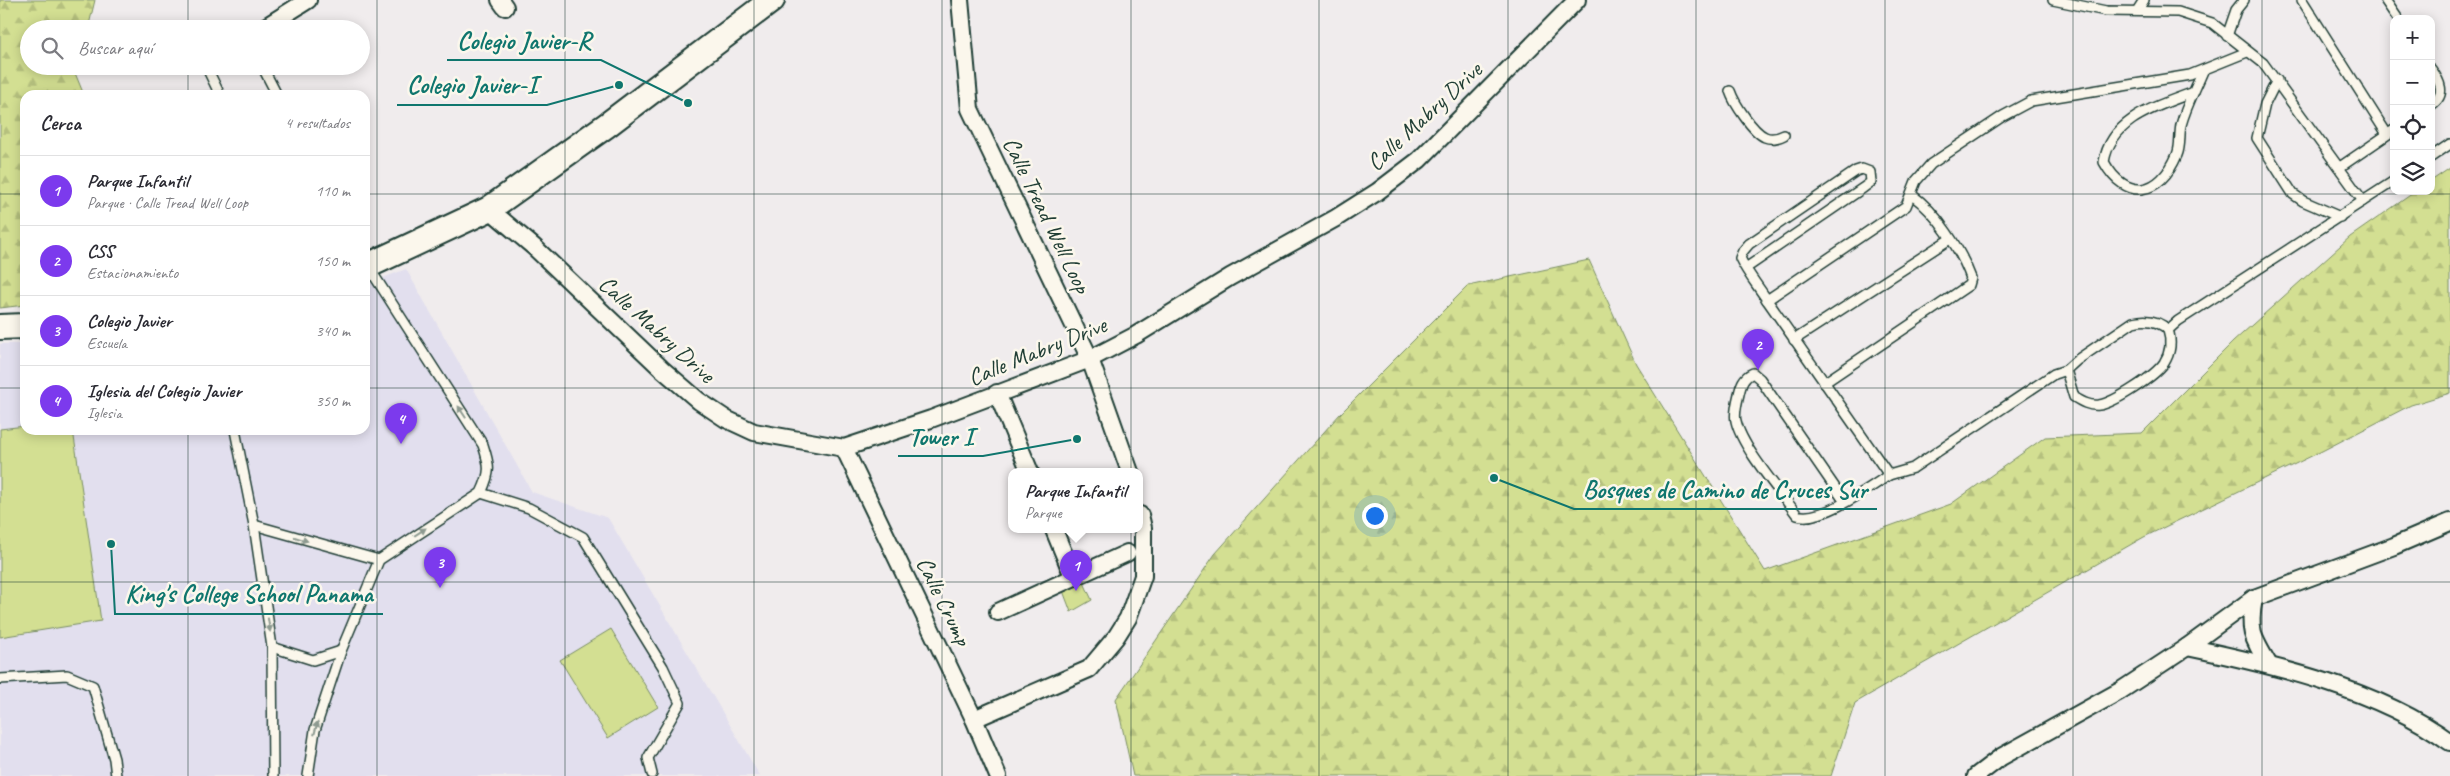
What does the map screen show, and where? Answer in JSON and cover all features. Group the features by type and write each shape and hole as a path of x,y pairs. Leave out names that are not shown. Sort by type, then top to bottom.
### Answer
{"street":[{"path":"276,20 308,0"},
{"path":"370,264 489,209 607,125 772,0"},
{"name":"Calle Tread Well Loop","path":"960,0 970,109 1090,359 1129,468"},
{"name":"Calle Mabry Drive","path":"489,209 534,247 662,369 699,401 726,419 754,432 844,448 931,419 1090,359 1136,335 1377,192 1419,160 1577,0"},
{"path":"0,327 20,326"},
{"path":"998,393 1028,468"},
{"name":"Calle Crump","path":"844,448 974,720 998,776"},
{"path":"1976,776 2001,757 2120,691 2187,648 2254,598 2394,546 2450,522"},
{"path":"1055,533 1073,576"},
{"path":"974,720 1088,669 1116,637 1128,618 1143,576 1143,533"},
{"path":"998,612 1073,576 1127,554"},
{"path":"2254,598 2250,622 2251,629 2254,642 2268,665"},
{"path":"2187,648 2268,665 2366,696 2427,725 2450,742"}],"lane":[{"path":"2053,0 2106,11 2178,12 2212,23 2263,63 2363,201"},
{"path":"2137,11 2144,0"},
{"path":"2227,36 2236,10 2244,0"},
{"path":"2302,0 2390,132 2340,167"},
{"path":"2385,0 2395,15"},
{"path":"1767,300 1906,206 1916,181 1931,164 2003,116 2031,101 2190,75 2247,52"},
{"path":"2194,92 2151,108 2127,123 2112,137 2104,162 2111,175 2130,189 2152,186 2171,167 2178,154 2181,126 2203,70"},
{"path":"210,75 218,90"},
{"path":"267,75 274,90"},
{"path":"2435,75 2442,90 2435,102"},
{"path":"2277,80 2265,104 2257,138 2293,194 2303,201 2340,217"},
{"path":"1730,91 1740,111 1764,137 1776,139 1784,135"},
{"path":"2435,154 2450,144"},
{"path":"1746,268 1863,188 1870,182 1870,172 1862,169 1856,171 1749,244 1743,250 1740,258 1746,268 1767,300 1794,340 1889,474"},
{"path":"2168,330 2178,321 2390,184"},
{"path":"1824,383 1969,285 1971,278 1966,263 1928,208 1912,195"},
{"path":"1794,340 1950,239"},
{"path":"308,776 315,730 341,651 380,560 482,492 490,475 483,445 370,272"},
{"path":"1845,502 1760,379 1753,374 1747,376 1741,383 1737,400 1736,421 1748,447 1798,515 1804,517 1815,515 1845,502 1889,474 1913,468 2054,374 2066,370 2077,360 2132,322 2141,320 2162,324 2168,330 2171,340 2170,350 2163,364 2109,403 2098,405 2084,404 2074,397 2066,370"},
{"path":"236,435 254,525 272,647 273,776"},
{"path":"482,492 529,508 583,537 663,667 680,702 648,758 652,774"},
{"path":"254,525 380,560"},
{"path":"272,647 312,660 341,651"},
{"path":"0,679 67,675 93,686 114,759 116,776"}],"shaded area":[{"path":"406,269 532,492 608,518 760,776 0,776 0,344 20,344 20,435 370,435 370,283"}],"green space":[{"path":"0,0 95,0 90,20 20,20 20,75 76,75 82,90 20,90 20,306 0,308"},
{"path":"2450,168 2450,393 2411,405 2322,451 2144,537 1855,703 1831,776 1133,776 1116,699 1215,554 1340,414 1468,286 1589,260 1636,364 1765,571 1951,504 2045,437 2142,433 2233,342 2350,237 2410,195 2435,195 2435,178"},
{"path":"20,427 20,435 74,435 101,621 0,637 0,429"},
{"path":"1080,574 1092,600 1071,612 1060,583"},
{"path":"611,629 658,707 608,738 560,660"}],"place":[{"name":"Colegio Javier-I","path":"619,85"},
{"name":"Colegio Javier-R","path":"688,103"},
{"name":"CSS","path":"1758,370"},
{"name":"Tower I","path":"1077,439"},
{"name":"Iglesia del Colegio Javier","path":"401,444"},
{"name":"Bosques de Camino de Cruces Sur","path":"1494,478"},
{"name":"King's College School Panama","path":"111,544"},
{"name":"Colegio Javier","path":"440,588"},
{"name":"Parque Infantil","path":"1076,591"}]}
